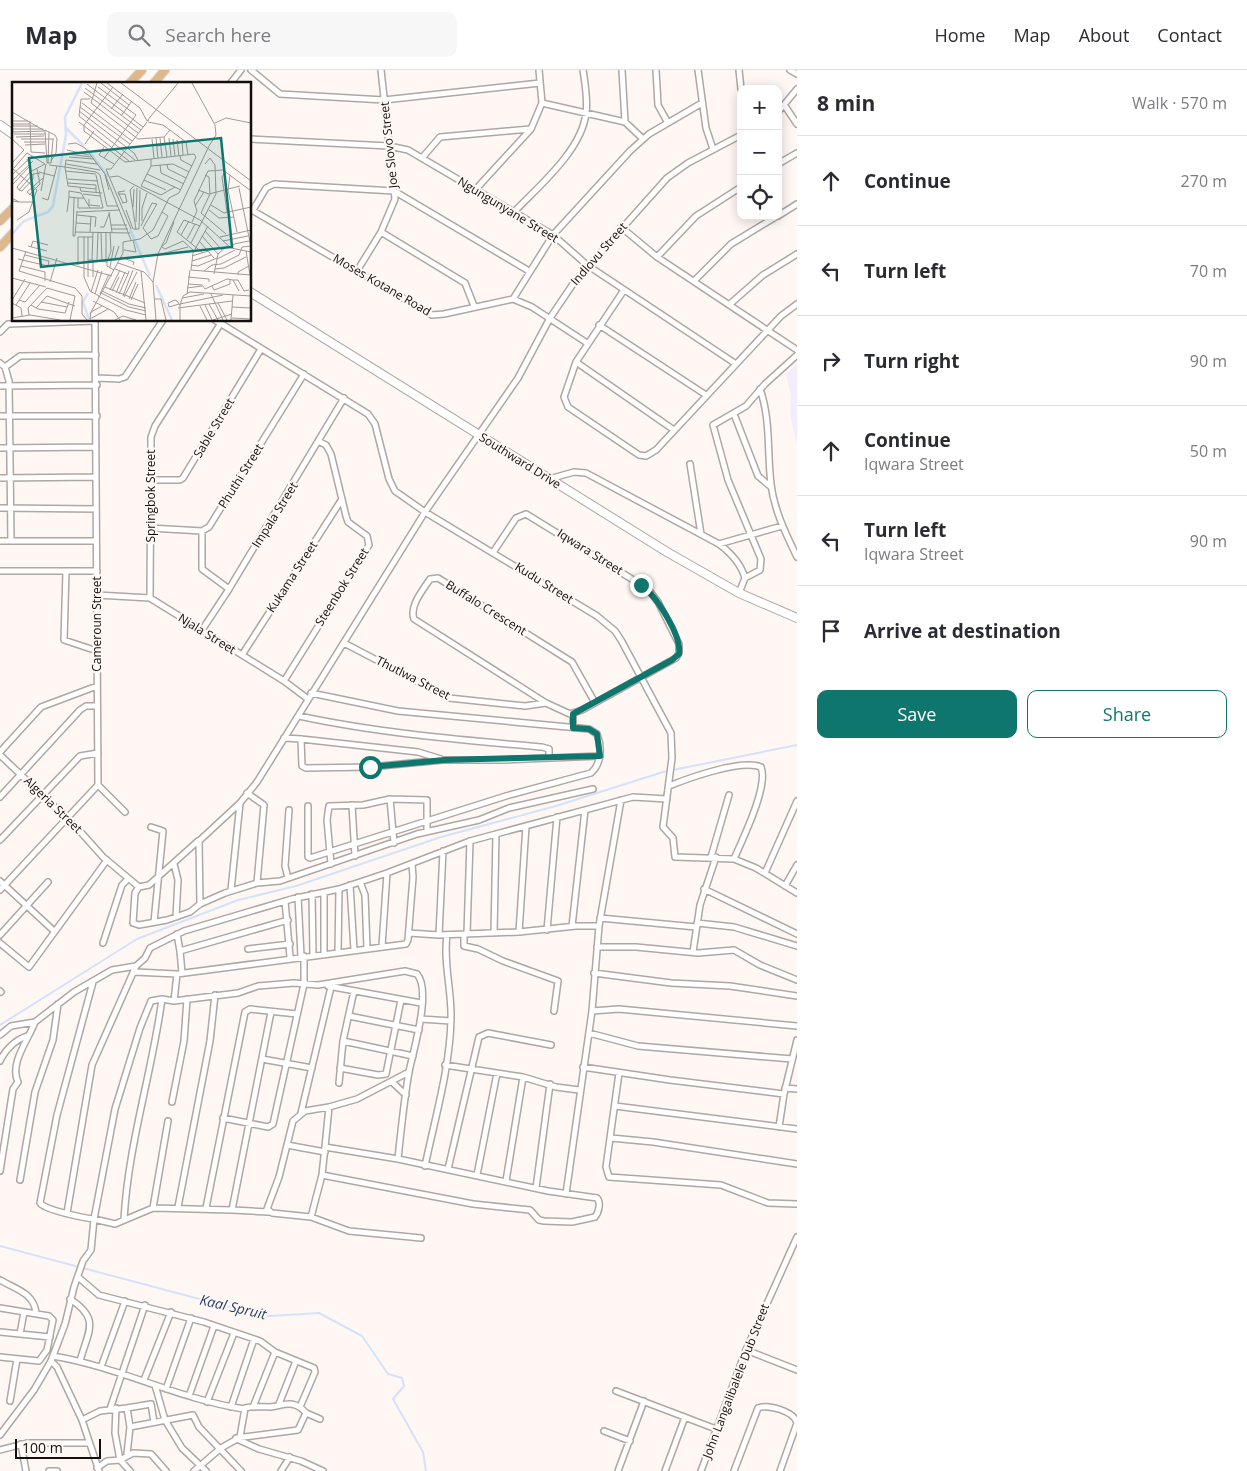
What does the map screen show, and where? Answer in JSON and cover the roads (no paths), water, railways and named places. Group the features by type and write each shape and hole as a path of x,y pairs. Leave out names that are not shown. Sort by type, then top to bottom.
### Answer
{"main road":[{"path":"131,82 142,70"},
{"path":"155,82 166,70"},
{"path":"0,124 12,133"},
{"path":"0,221 12,209"},
{"path":"0,247 12,234"},
{"name":"Southward Drive","path":"251,293 667,552 739,593 797,617"}],"street":[{"path":"232,82 241,70"},
{"path":"252,70 280,94 384,100 540,83"},
{"name":"Joe Slovo Street","path":"357,271 394,204 381,70"},
{"path":"476,189 531,129 542,104 539,70"},
{"path":"515,211 563,161 574,145 586,113 583,70"},
{"path":"622,70 625,122"},
{"path":"656,70 658,105 668,123"},
{"path":"698,70 702,103 713,149"},
{"path":"739,70 741,85"},
{"path":"790,70 797,74"},
{"path":"782,109 797,89"},
{"path":"587,343 528,305 513,300 529,271 553,235 642,138 702,103"},
{"path":"542,104 625,122 642,138"},
{"path":"785,106 797,124"},
{"path":"422,158 440,137 531,129"},
{"name":"Indlovu Street","path":"139,887 146,887 174,864 240,803 248,793 425,512 518,378 550,318 587,265 677,170 737,137"},
{"name":"Ngungunyane Street","path":"251,139 403,148 515,211 553,235 587,265 736,364"},
{"path":"782,162 797,153"},
{"path":"252,210 266,188 274,184 394,191 529,271"},
{"path":"657,257 696,216 737,190"},
{"path":"782,213 797,204"},
{"name":"Moses Kotane Road","path":"252,210 432,314 444,314 474,306 513,300"},
{"path":"694,281 731,244 771,220"},
{"path":"622,227 657,257 797,350"},
{"path":"380,232 465,283 474,306"},
{"path":"730,304 763,275 797,254"},
{"path":"624,290 576,362 564,397 565,403 573,411 639,455 651,453 781,316 797,304"},
{"path":"0,332 8,324 95,321"},
{"name":"Cameroun Street","path":"95,321 97,385 98,785"},
{"path":"96,378 119,380 125,377 162,321"},
{"path":"218,322 344,398 373,419 393,488 425,512"},
{"name":"Springbok Street","path":"150,598 151,437 155,426 218,322"},
{"path":"599,325 706,395"},
{"name":"Sable Street","path":"151,480 182,480 261,349"},
{"path":"10,541 10,386 9,376 2,365 20,356 96,354"},
{"path":"744,578 756,573 761,567 760,556 728,480 712,428 716,421 734,414 752,401 760,389 797,354"},
{"path":"576,362 674,430"},
{"name":"Phuthi Street","path":"202,531 209,527 304,374"},
{"path":"0,386 97,385"},
{"path":"760,389 767,416 771,487 782,526 797,556"},
{"name":"Impala Street","path":"202,630 320,442 344,398"},
{"path":"734,414 758,476 771,487"},
{"path":"0,416 96,416"},
{"name":"Steenbok Street","path":"284,681 368,544 368,536 348,522 331,454 326,445 320,442"},
{"path":"0,448 96,447"},
{"path":"690,464 701,534"},
{"path":"549,479 574,472 586,473 719,544 738,563 744,578 739,593"},
{"path":"0,478 96,477"},
{"name":"Kukama Street","path":"242,655 342,499"},
{"path":"0,508 96,509"},
{"name":"Kudu Street","path":"425,512 494,552 607,623 621,640 671,733 672,758 663,828 673,838 675,857 713,857"},
{"name":"Iqwara Street","path":"494,552 516,518 526,514 648,589 662,609 677,638 680,649 679,654 672,660 641,677"},
{"path":"719,544 782,526"},
{"path":"150,528 202,531 202,569 229,589"},
{"path":"0,541 96,541"},
{"path":"0,571 97,571"},
{"path":"66,571 64,640 97,652"},
{"name":"Buffalo Crescent","path":"573,714 564,713 546,703 414,619 412,611 432,578 438,578 572,662 594,701"},
{"name":"Njala Street","path":"97,595 150,598 284,681 308,699"},
{"name":"Thutlwa Street","path":"344,643 449,698 525,706 546,703"},
{"path":"573,728 573,714 641,677"},
{"path":"0,753 41,707 97,686"},
{"path":"308,806 308,857 330,852 427,819 591,773 600,756 601,749 595,732 573,728 398,710 312,693"},
{"path":"0,797 82,708 97,706"},
{"path":"298,716 429,736 542,747 549,749 549,756"},
{"path":"284,738 418,752 444,760"},
{"path":"301,739 302,764 304,768 389,766 444,760 504,760 549,756 600,756"},
{"name":"Algeria Street","path":"0,753 105,858 128,880 139,887"},
{"path":"0,840 44,796 80,756 98,753"},
{"path":"669,783 711,771 754,766 761,767 762,787 758,801 734,859"},
{"path":"0,890 2,883 98,785 125,812"},
{"path":"139,887 135,893 133,922 139,925 190,912 200,904 231,890 288,878 427,831 479,820 509,808 593,789"},
{"path":"248,793 264,805 257,883"},
{"path":"693,952 704,889 729,795"},
{"path":"67,1213 92,1065 136,969 151,947 177,934 229,916 298,897 350,886 470,841 621,800 638,797 667,799"},
{"path":"390,799 394,843"},
{"path":"331,864 327,808 334,805 352,805 390,799 427,800 427,831"},
{"path":"566,1194 579,1090 592,1011 600,918 621,800"},
{"path":"765,873 797,801"},
{"path":"231,890 240,803"},
{"path":"352,805 355,856"},
{"path":"288,878 284,866 290,810"},
{"path":"572,926 585,810"},
{"path":"547,930 557,818"},
{"path":"519,932 526,826"},
{"path":"150,827 163,831 154,922"},
{"path":"494,933 496,834"},
{"path":"199,841 200,904"},
{"path":"470,841 464,946 478,949 503,961 558,980 554,1011"},
{"path":"439,934 443,851"},
{"path":"713,857 734,859 765,873 797,893"},
{"path":"0,943 29,966 105,858"},
{"path":"174,864 178,880 176,917"},
{"path":"0,1171 13,1089 18,1082 15,1070 27,1036 35,1022 58,1004 112,970 136,969 180,974 302,956 406,944 409,933 414,877 412,864"},
{"path":"785,886 797,865"},
{"path":"382,946 387,873"},
{"path":"103,943 122,884 128,880"},
{"path":"0,934 48,882"},
{"path":"360,882 365,895 367,948"},
{"path":"2,883 54,931"},
{"path":"350,886 354,950"},
{"path":"338,952 339,889"},
{"path":"704,889 797,934"},
{"path":"324,893 324,954"},
{"path":"312,894 313,955"},
{"path":"223,1118 268,1127 273,1125 304,984 298,897"},
{"path":"285,901 290,958"},
{"path":"600,918 734,927 797,946"},
{"path":"180,951 288,920"},
{"path":"409,933 447,935 547,930 572,926 599,926"},
{"path":"174,1001 180,974 180,951 177,934"},
{"path":"424,1166 446,1065 451,1020 446,948 447,935"},
{"path":"248,949 290,944"},
{"path":"597,947 693,952 734,950 760,965 797,980"},
{"path":"0,1435 34,1390 52,1359 65,1324 70,1299 83,1260 91,1250 94,1219 111,1128 121,1088 149,1004 152,1001 162,999 174,1001 238,993 258,986 318,984 410,972 420,978 421,1019 409,1072 398,1160"},
{"path":"594,972 672,983 730,986 797,996"},
{"path":"93,982 56,1115 40,1201 42,1206 115,1224 153,1208 178,1207 268,1212 312,1217 349,1231 421,1238"},
{"path":"318,984 421,1003"},
{"path":"268,1212 291,1125 301,1113 331,987"},
{"path":"339,1083 344,1041 354,991"},
{"path":"178,1207 210,1041 215,995"},
{"path":"124,1220 126,1187 156,1043 162,999"},
{"path":"172,1102 184,1041 187,999"},
{"path":"340,1068 383,1075 387,1072 395,1025 402,1000"},
{"path":"20,1180 35,1092 53,1040 58,1004"},
{"path":"206,1208 245,1012 250,1009 298,1014"},
{"path":"592,1011 620,1009 797,1026"},
{"path":"232,1210 271,1012"},
{"path":"349,1016 419,1030"},
{"path":"421,1019 451,1020"},
{"path":"0,1035 11,1026 35,1022"},
{"path":"448,1169 478,1039 484,1034 551,1045"},
{"path":"589,1034 638,1046 794,1057"},
{"path":"0,1061 9,1048 27,1036"},
{"path":"779,1127 784,1091 797,1040"},
{"path":"344,1041 413,1056"},
{"path":"262,1059 312,1068"},
{"path":"446,1065 523,1077 559,1088 579,1090"},
{"path":"583,1067 619,1073 784,1091 797,1089"},
{"path":"301,1113 357,1099 409,1072"},
{"path":"476,1175 497,1073"},
{"path":"619,1073 606,1171 612,1178 721,1186 768,1203 797,1204"},
{"path":"506,1181 523,1077"},
{"path":"392,1082 406,1095"},
{"path":"536,1188 550,1084"},
{"path":"615,1106 797,1129"},
{"path":"312,1217 322,1175 329,1107"},
{"path":"153,1208 168,1121"},
{"path":"611,1138 653,1142 797,1164"},
{"path":"287,1145 398,1160 566,1194 598,1198 597,1216 572,1222 544,1221 539,1220 530,1210 473,1204 322,1175"},
{"name":"John Langalibalele Dub Street","path":"701,1471 746,1350 797,1238"},
{"path":"79,1276 95,1294 171,1312 254,1339 262,1342 275,1352 315,1371 300,1407"},
{"path":"0,1280 29,1296 35,1305 36,1314"},
{"path":"70,1299 85,1310 90,1320 80,1362"},
{"path":"101,1367 125,1301"},
{"path":"130,1471 120,1460 113,1409 122,1372 145,1306"},
{"path":"0,1308 52,1318 46,1352 40,1360 0,1357"},
{"path":"20,1334 24,1312"},
{"path":"144,1380 171,1312"},
{"path":"166,1388 192,1318"},
{"path":"189,1396 214,1326"},
{"path":"0,1332 50,1337"},
{"path":"207,1402 234,1333"},
{"path":"231,1407 254,1339"},
{"path":"746,1350 797,1370"},
{"path":"253,1407 275,1352"},
{"path":"10,1401 17,1359"},
{"path":"52,1359 80,1362 122,1372 207,1402 231,1407 244,1409 291,1403 300,1407 306,1413 320,1419"},
{"path":"52,1359 82,1420 98,1470 107,1461 120,1460 128,1454 151,1454 166,1471"},
{"path":"279,1404 296,1361"},
{"path":"155,1385 165,1420 182,1448 206,1471"},
{"path":"616,1391 716,1429"},
{"path":"618,1471 644,1401"},
{"path":"82,1420 100,1411 151,1404 154,1422"},
{"path":"734,1471 758,1408 766,1406 796,1418 797,1423 780,1471"},
{"path":"127,1408 130,1427 128,1454"},
{"path":"240,1437 244,1409"},
{"path":"194,1471 220,1448 240,1437 298,1430 306,1413"},
{"path":"130,1427 193,1415 198,1425 241,1471"},
{"path":"665,1471 684,1417"},
{"path":"604,1431 630,1441"},
{"path":"233,1440 290,1457 323,1471"},
{"path":"0,1450 21,1444 47,1442 89,1443"},
{"path":"21,1444 26,1471"},
{"path":"282,1471 290,1457"},
{"path":"49,1471 57,1471"}],"waterway":[{"path":"0,1025 137,939 238,900 296,886 441,837 556,806 663,772 797,745"},
{"name":"Kaal Spruit","path":"0,1246 241,1310 270,1316 319,1313 362,1336 388,1374 402,1378 404,1386 393,1399 423,1452 426,1471"}]}
